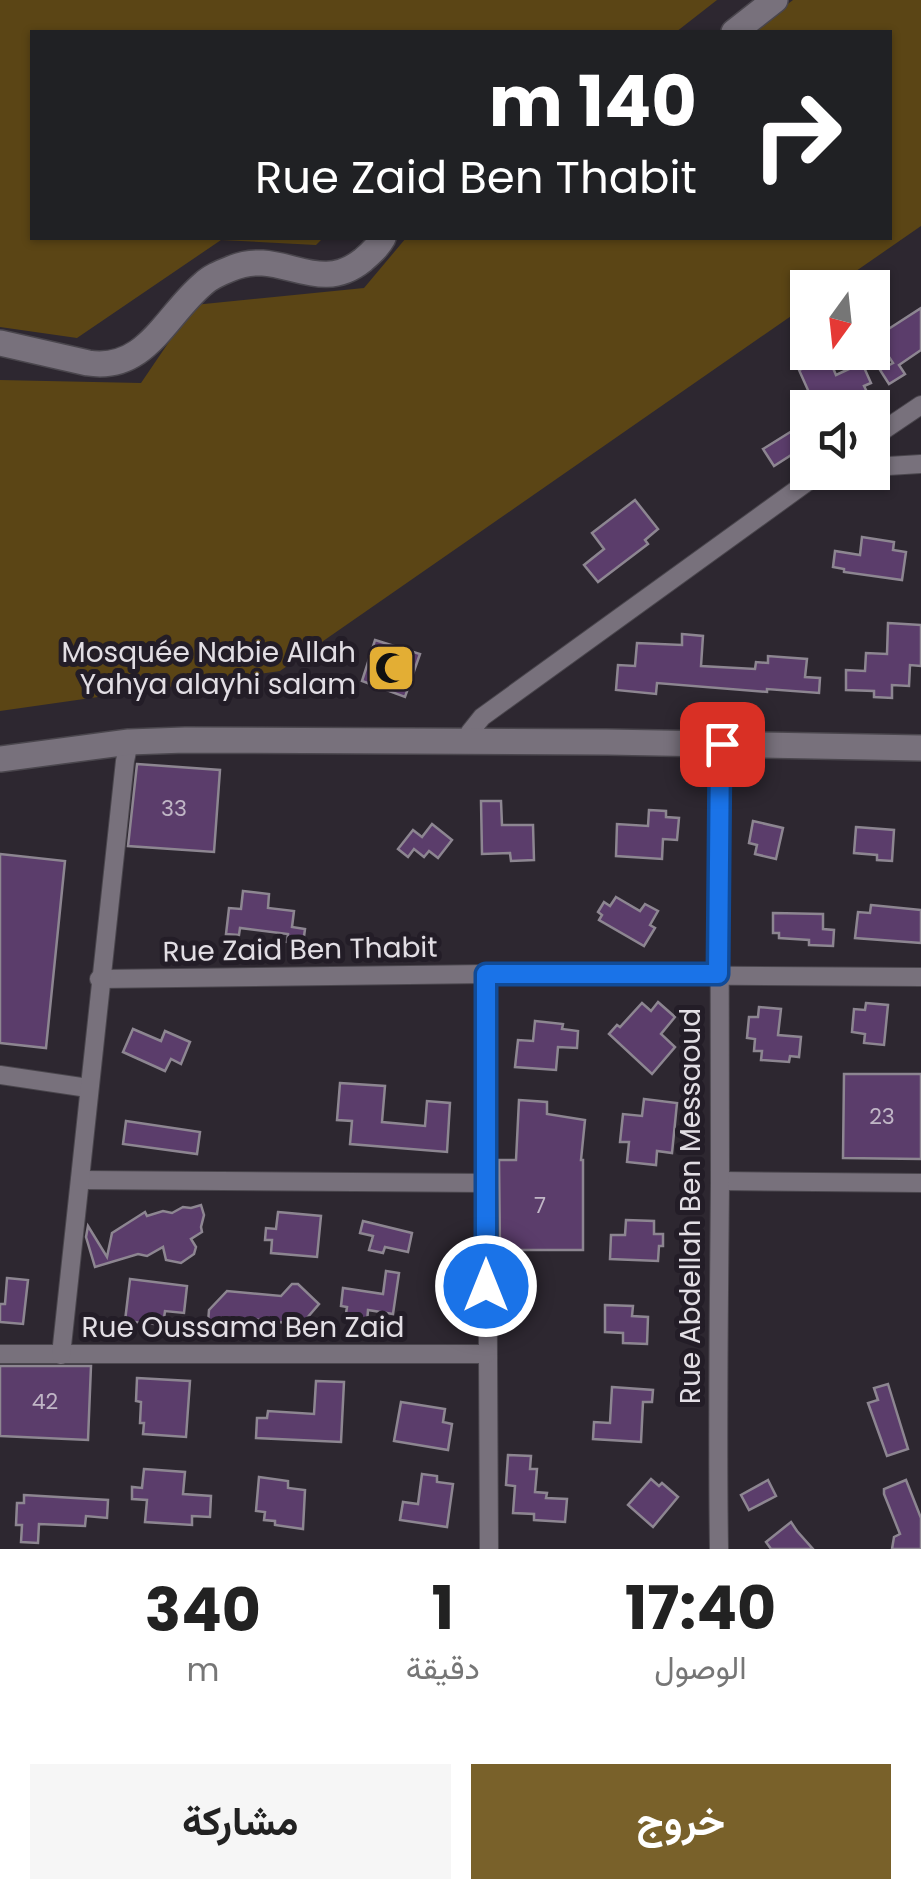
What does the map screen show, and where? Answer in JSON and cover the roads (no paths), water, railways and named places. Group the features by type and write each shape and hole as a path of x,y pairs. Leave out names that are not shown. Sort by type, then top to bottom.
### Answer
{"street":[{"path":"736,30 774,0"},
{"path":"0,343 99,365 118,363 142,349 203,284 236,266 264,262 321,275 339,274 366,258 382,240"},
{"path":"890,426 921,405"},
{"path":"890,466 921,464"},
{"path":"468,742 470,732 482,717 796,490"},
{"path":"61,1355 129,742"},
{"path":"0,759 129,742 921,748"},
{"name":"Rue Abdellah Ben Messaoud","path":"720,1549 718,974 722,744"},
{"path":"486,974 489,1549"},
{"name":"Rue Zaid Ben Thabit","path":"100,979 486,974 921,977"},
{"path":"0,1075 88,1088"},
{"path":"80,1180 487,1183"},
{"path":"720,1181 921,1183"},
{"name":"Rue Oussama Ben Zaid","path":"0,1354 486,1354"}],"place":[{"name":"Mosquée Nabie Allah Yahya alayhi salam","path":"391,668"}]}
